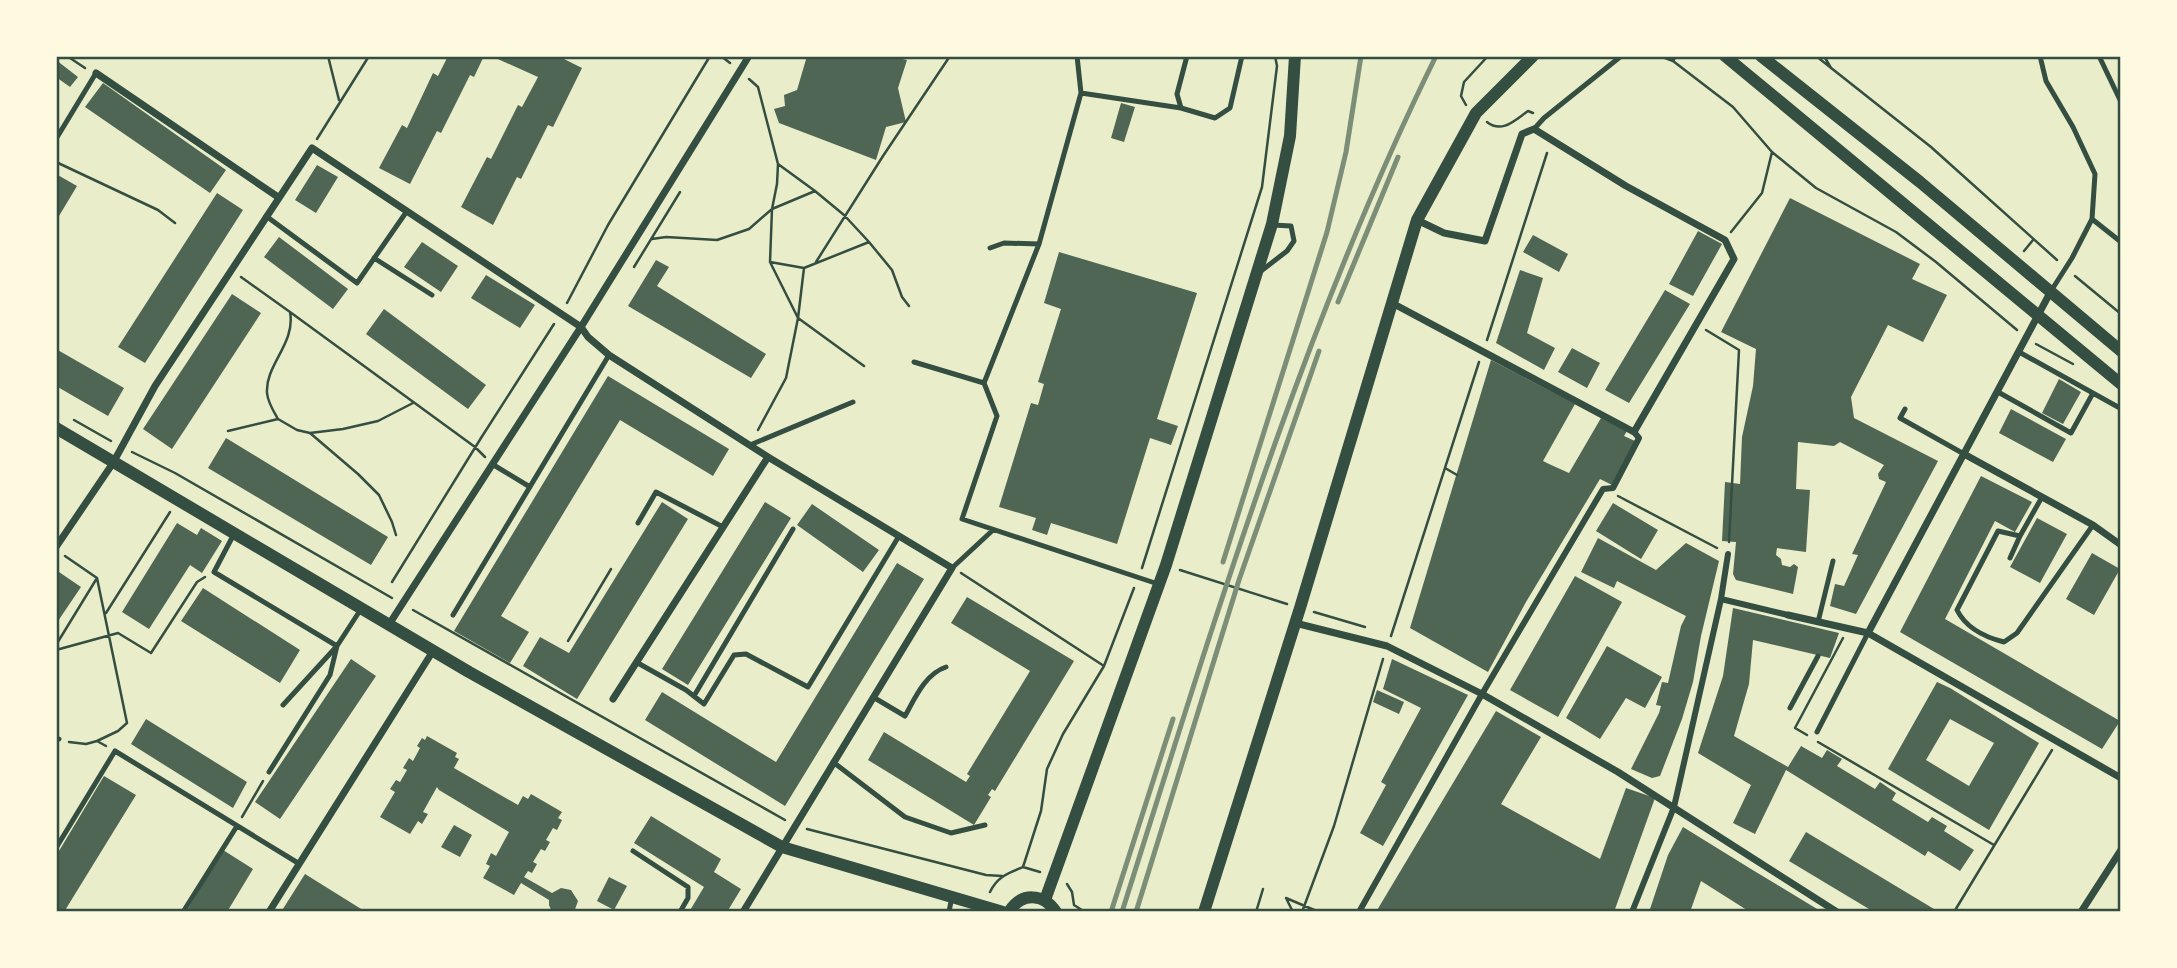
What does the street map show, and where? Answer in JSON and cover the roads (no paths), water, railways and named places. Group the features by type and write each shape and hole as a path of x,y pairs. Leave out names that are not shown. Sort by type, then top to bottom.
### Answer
{"street":[{"path":"388,626 581,327 749,56"},
{"path":"1045,900 1158,584 1272,225 1290,135 1295,56"},
{"path":"1204,912 1417,220 1476,113 1533,56"},
{"path":"1725,56 2121,384"},
{"path":"1761,56 1920,182 2121,351"},
{"path":"96,73 278,197"},
{"path":"1417,220 1444,233 1485,241 1522,134 1534,129 1626,186 1725,240 1734,259 1634,432"},
{"path":"56,549 113,463 155,386 312,148 581,327 588,337 609,355 768,457 952,568 743,912"},
{"path":"1868,633 2051,292"},
{"path":"1359,912 1482,694 1603,489 1613,488 1639,439 1634,432 1392,303"},
{"path":"56,428 388,626 782,847 1003,912"},
{"path":"1965,454 2093,525 2121,545"},
{"path":"613,699 768,457"},
{"path":"1632,912 1674,807 1721,599 1728,554"},
{"path":"1721,599 1788,614 1831,628 1868,633 2121,778"},
{"path":"1295,623 1387,646 1482,694 1612,768 1837,912"},
{"path":"268,912 433,651"},
{"path":"2081,912 2121,850"},
{"path":"1009,912 1019,900 1027,897 1045,900 1056,912"}],"lane":[{"path":"1077,56 1081,93 1039,244 984,383 997,416 962,519 1158,584"},
{"path":"1181,108 1177,94 1187,56"},
{"path":"1081,93 1181,108 1215,118 1230,108 1242,56"},
{"path":"2040,56 2046,81 2073,127 2095,174 2092,219 2067,268 2051,292"},
{"path":"2099,56 2121,102"},
{"path":"1534,129 1620,57"},
{"path":"56,139 96,73"},
{"path":"266,216 357,282 407,212"},
{"path":"2092,219 2121,242"},
{"path":"1256,275 1287,251 1294,241 1291,226 1272,225"},
{"path":"990,248 1004,243 1039,244"},
{"path":"374,258 432,295"},
{"path":"2019,352 2121,407"},
{"path":"453,615 609,355"},
{"path":"914,362 984,383"},
{"path":"1998,392 2071,433 2093,393"},
{"path":"750,445 853,402"},
{"path":"1905,409 1900,418 1965,454"},
{"path":"492,464 530,487"},
{"path":"638,523 656,492 723,527"},
{"path":"2010,558 2042,497"},
{"path":"2020,536 1998,531 1957,610 1963,622 1990,639 2004,642 2017,633 2093,525"},
{"path":"694,696 793,529"},
{"path":"952,568 993,530"},
{"path":"234,534 214,572 337,646"},
{"path":"636,662 704,704 734,655 747,654 808,687 899,536"},
{"path":"1818,622 1833,561"},
{"path":"283,705 337,646 361,609"},
{"path":"1816,732 1868,633"},
{"path":"269,772 330,675 337,646"},
{"path":"1790,708 1818,656"},
{"path":"873,697 905,716 927,680 935,671 946,667"},
{"path":"56,848 115,751 298,863"},
{"path":"833,762 905,817 951,834 985,825"},
{"path":"183,912 237,826"},
{"path":"633,851 688,887 688,898 680,912"},
{"path":"949,912 952,896"}],"railway":[{"path":"1223,562 1327,232 1346,152 1361,56"},
{"path":"1122,912 1226,586 1302,371 1343,265 1436,56"},
{"path":"1338,302 1398,157"},
{"path":"1136,912 1239,580 1319,351"},
{"path":"1111,912 1173,719"}]}
